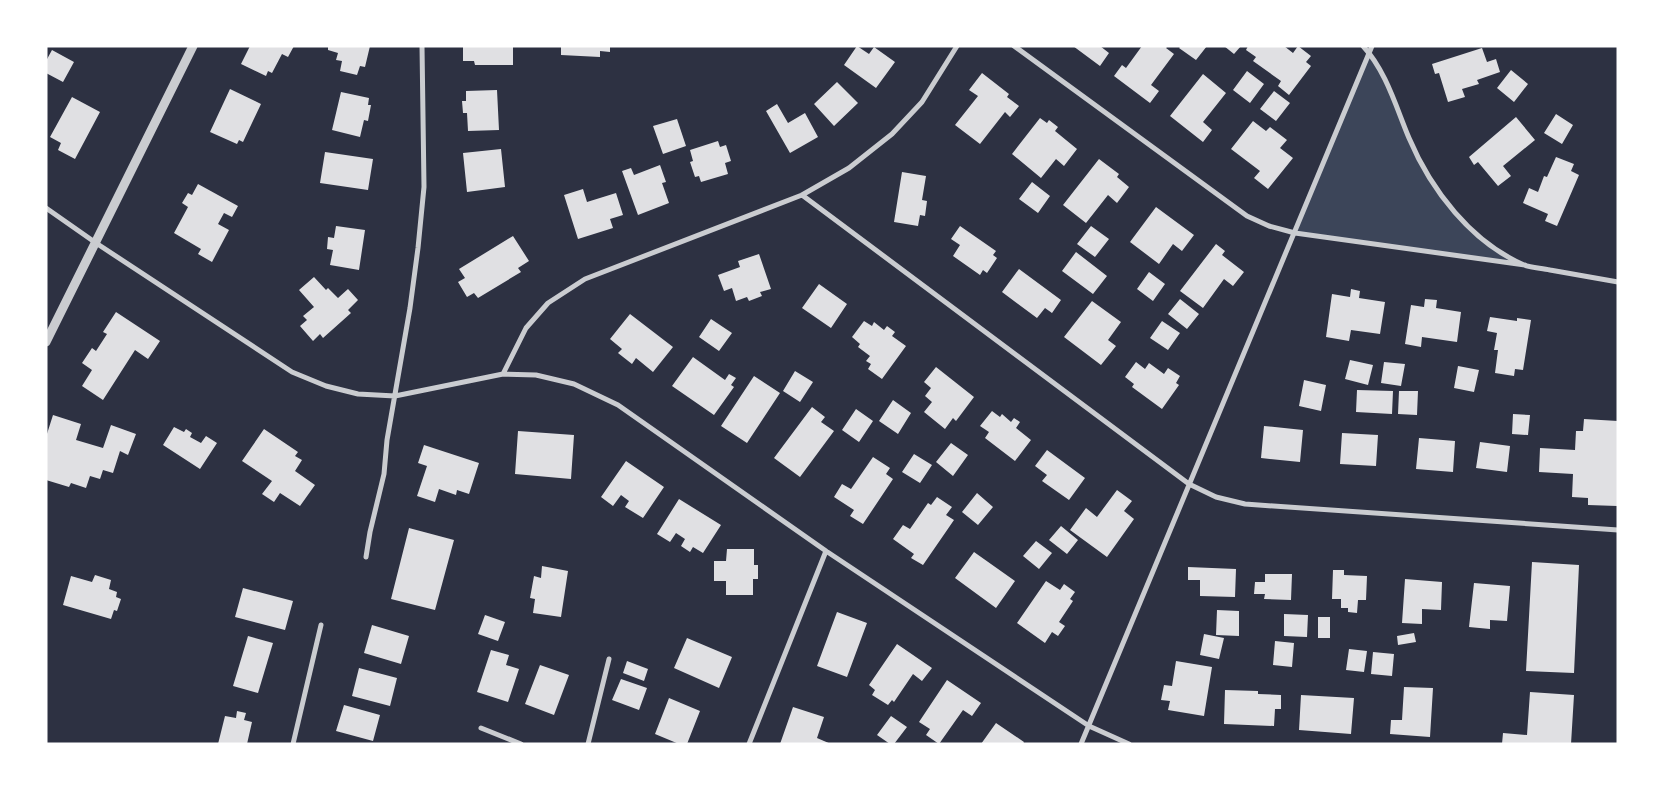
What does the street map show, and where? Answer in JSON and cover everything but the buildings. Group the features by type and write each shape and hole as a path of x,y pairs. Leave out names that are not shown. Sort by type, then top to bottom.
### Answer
{"street":[{"path":"46,342 193,46"},
{"path":"366,557 384,474 387,440 412,293 422,207 424,156 422,46"},
{"path":"503,374 526,328 548,303 585,279 802,195 849,168 892,134 922,102 957,46"},
{"path":"1014,46 1247,216 1269,226 1295,233 1525,265 1618,282"},
{"path":"1363,46 1388,86 1418,159 1437,189 1463,221 1491,246 1525,265"},
{"path":"1081,744 1372,46"},
{"path":"802,195 1189,484 1216,497 1245,504 1618,530"},
{"path":"46,208 292,372 326,386 358,394 395,396 503,374 536,375 574,384 618,405 826,551 1089,726 1129,744"},
{"path":"748,744 826,551"},
{"path":"293,744 322,625"},
{"path":"588,744 609,660"},
{"path":"481,728 520,744"}],"shaded area":[{"path":"1369,53 1388,86 1418,159 1463,221 1491,246 1525,265 1295,233"}]}
